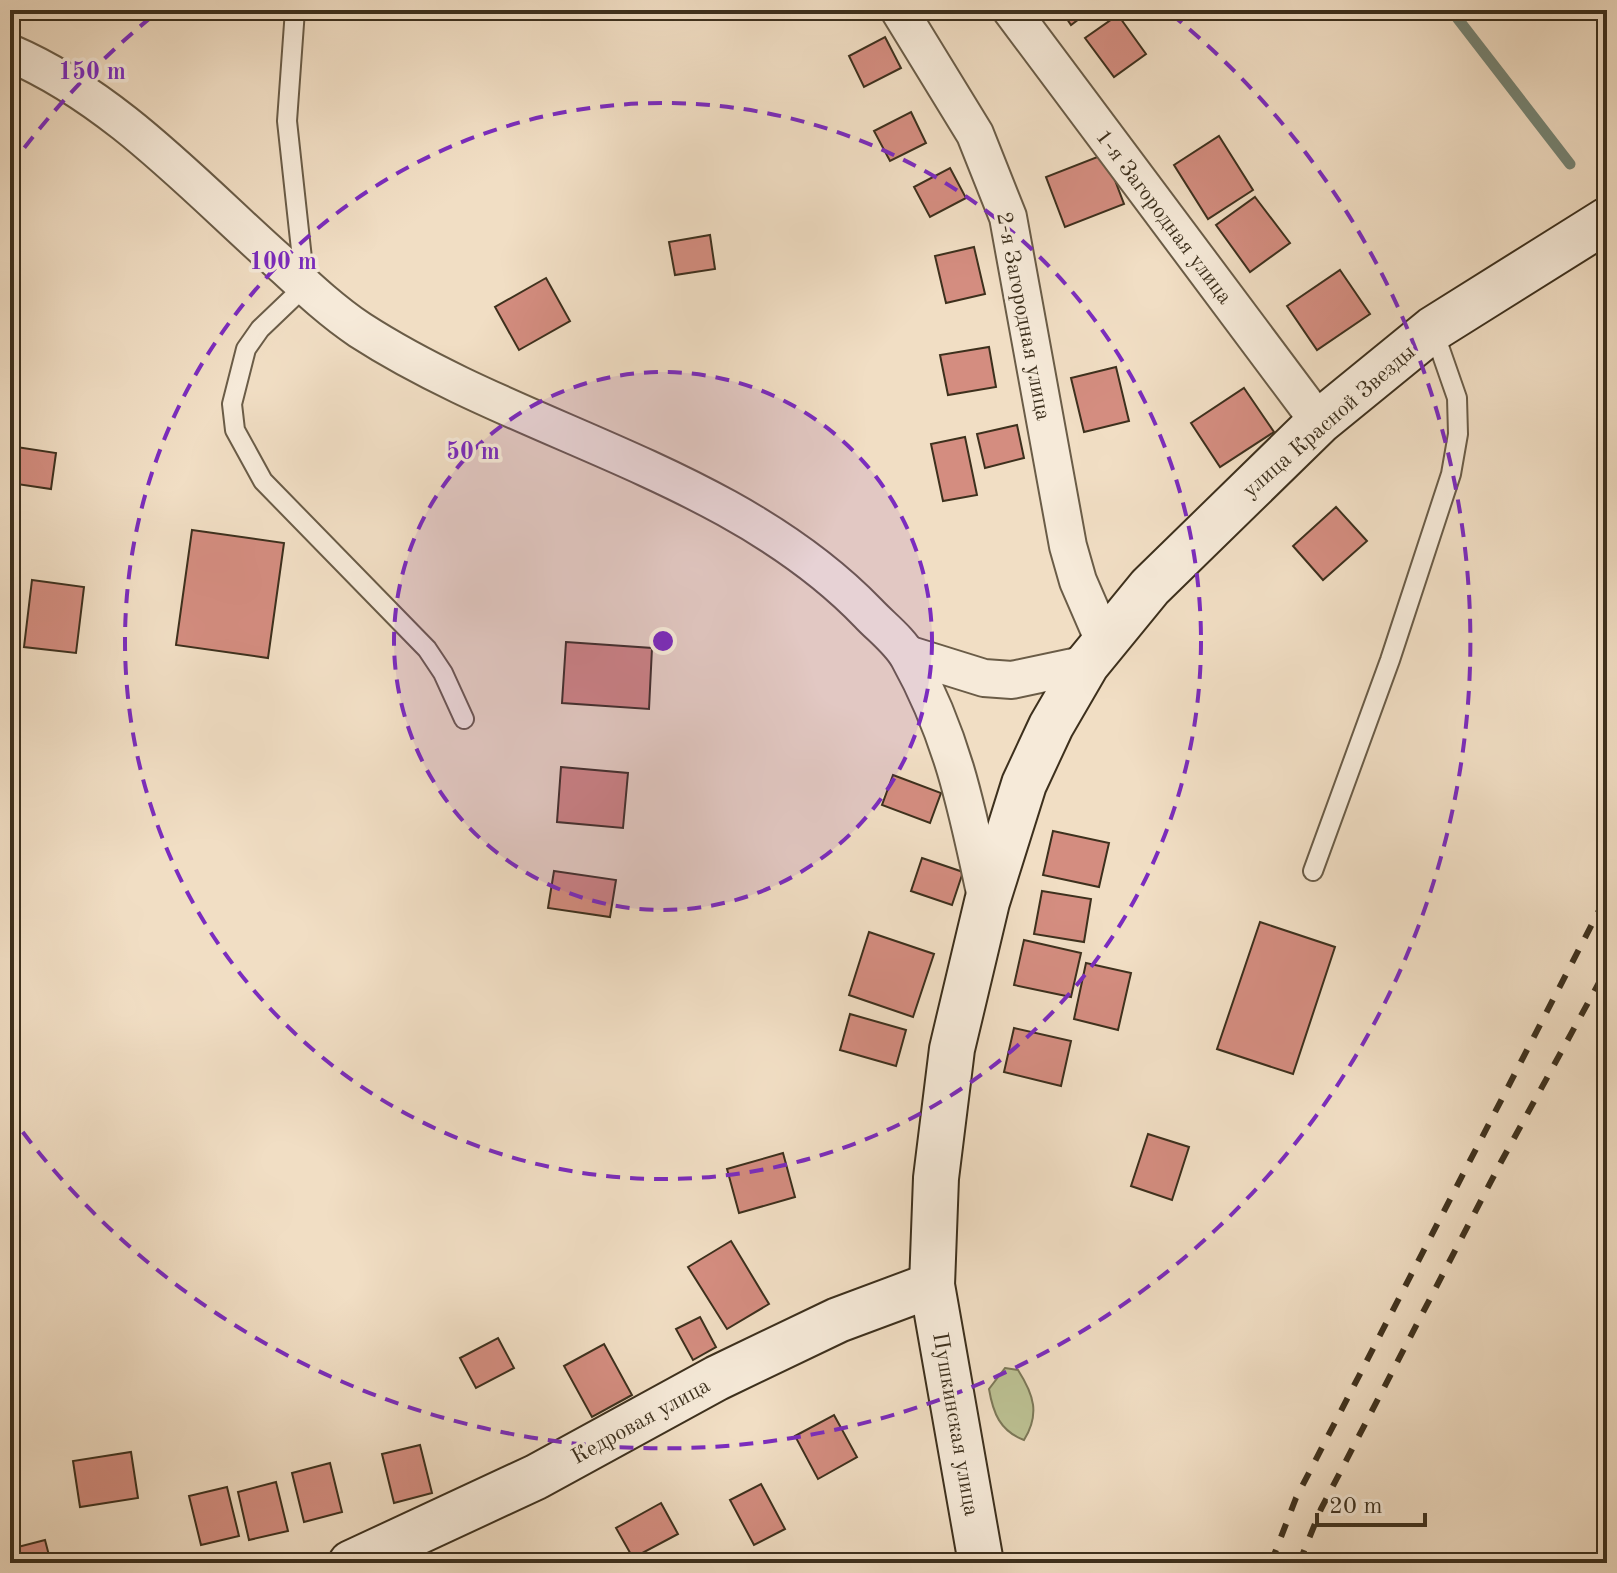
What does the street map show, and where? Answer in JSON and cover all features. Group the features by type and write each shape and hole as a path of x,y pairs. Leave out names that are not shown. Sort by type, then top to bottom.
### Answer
{"street":[{"name":"2-я Загородная улица","path":"899,10 975,134 1008,217 1068,546 1096,652"},
{"name":"1-я Загородная улица","path":"1011,10 1319,422"},
{"path":"10,53 78,92 168,158 305,286 358,328 454,382 742,516 796,552 850,595 907,654 957,763 987,902"},
{"name":"улица Красной Звезды","path":"987,902 1024,784 1051,726 1096,652 1202,532 1319,422 1433,329 1607,220"},
{"path":"907,654 984,678 1012,680 1096,652"},
{"name":"Пушкинская улица","path":"981,1563 932,1285 936,1178 952,1049 987,902"},
{"name":"Кедровая улица","path":"351,1563 536,1477 717,1378 824,1326 932,1285"}],"lane":[{"path":"295,10 287,121 305,286 260,329 246,349 232,404 235,430 263,481 427,649 443,673 464,719"},
{"path":"1313,871 1390,660 1451,474 1458,434 1457,398 1433,329"}],"green space":[{"path":"1005,1368 1018,1370 1031,1396 1032,1422 1024,1440 1003,1426 993,1406 989,1389"}],"building":[{"path":"1061,10 1091,10 1071,25"},
{"path":"1118,15 1146,54 1114,77 1085,38"},
{"path":"885,37 901,68 864,87 849,56"},
{"path":"911,112 926,143 890,161 874,131"},
{"path":"1219,136 1253,190 1208,219 1174,165"},
{"path":"1105,154 1124,204 1065,227 1046,177"},
{"path":"950,168 966,198 930,217 914,187"},
{"path":"1255,197 1290,243 1250,272 1216,225"},
{"path":"710,235 715,269 675,275 669,242"},
{"path":"974,247 985,294 946,303 935,256"},
{"path":"1340,270 1370,314 1317,350 1287,306"},
{"path":"546,278 570,321 519,350 495,307"},
{"path":"989,347 996,387 948,395 940,355"},
{"path":"1116,367 1129,421 1084,432 1071,378"},
{"path":"1244,388 1274,432 1220,467 1191,423"},
{"path":"1017,425 1024,458 985,468 977,434"},
{"path":"965,437 977,495 943,501 931,444"},
{"path":"10,446 56,453 51,489 10,483"},
{"path":"1336,507 1367,541 1323,580 1293,546"},
{"path":"192,530 284,543 268,658 176,645"},
{"path":"32,580 84,587 76,653 24,647"},
{"path":"566,642 652,648 649,709 562,703"},
{"path":"561,767 628,773 623,828 557,822"},
{"path":"893,775 941,793 930,823 882,805"},
{"path":"1053,831 1109,843 1099,887 1043,875"},
{"path":"922,858 963,872 952,905 911,891"},
{"path":"554,871 616,880 610,917 548,908"},
{"path":"1042,891 1091,899 1084,942 1034,934"},
{"path":"1260,922 1335,947 1293,1074 1217,1049"},
{"path":"869,932 934,954 913,1017 849,995"},
{"path":"1024,940 1081,953 1071,997 1014,985"},
{"path":"1086,963 1131,973 1118,1030 1074,1019"},
{"path":"850,1014 906,1030 896,1066 840,1050"},
{"path":"1014,1028 1071,1041 1061,1086 1004,1072"},
{"path":"1148,1134 1189,1147 1172,1200 1131,1186"},
{"path":"783,1153 795,1197 739,1213 727,1169"},
{"path":"731,1241 769,1304 727,1329 688,1267"},
{"path":"700,1317 716,1347 693,1360 676,1329"},
{"path":"498,1338 514,1368 476,1388 460,1358"},
{"path":"604,1344 632,1395 592,1417 564,1366"},
{"path":"834,1415 857,1457 818,1479 795,1436"},
{"path":"420,1445 432,1493 394,1503 382,1454"},
{"path":"131,1452 138,1498 80,1507 73,1461"},
{"path":"330,1463 342,1512 304,1522 292,1473"},
{"path":"276,1482 288,1531 249,1540 238,1492"},
{"path":"761,1484 785,1529 754,1545 730,1500"},
{"path":"227,1487 239,1536 201,1545 189,1496"},
{"path":"661,1503 678,1534 633,1558 616,1528"},
{"path":"45,1540 51,1563 10,1563 10,1549"}],"waterway":[{"path":"1451,10 1570,164"}],"railway":[{"path":"1271,1563 1296,1498 1607,895"},
{"path":"1299,1563 1321,1509 1501,1162 1607,968"}]}
